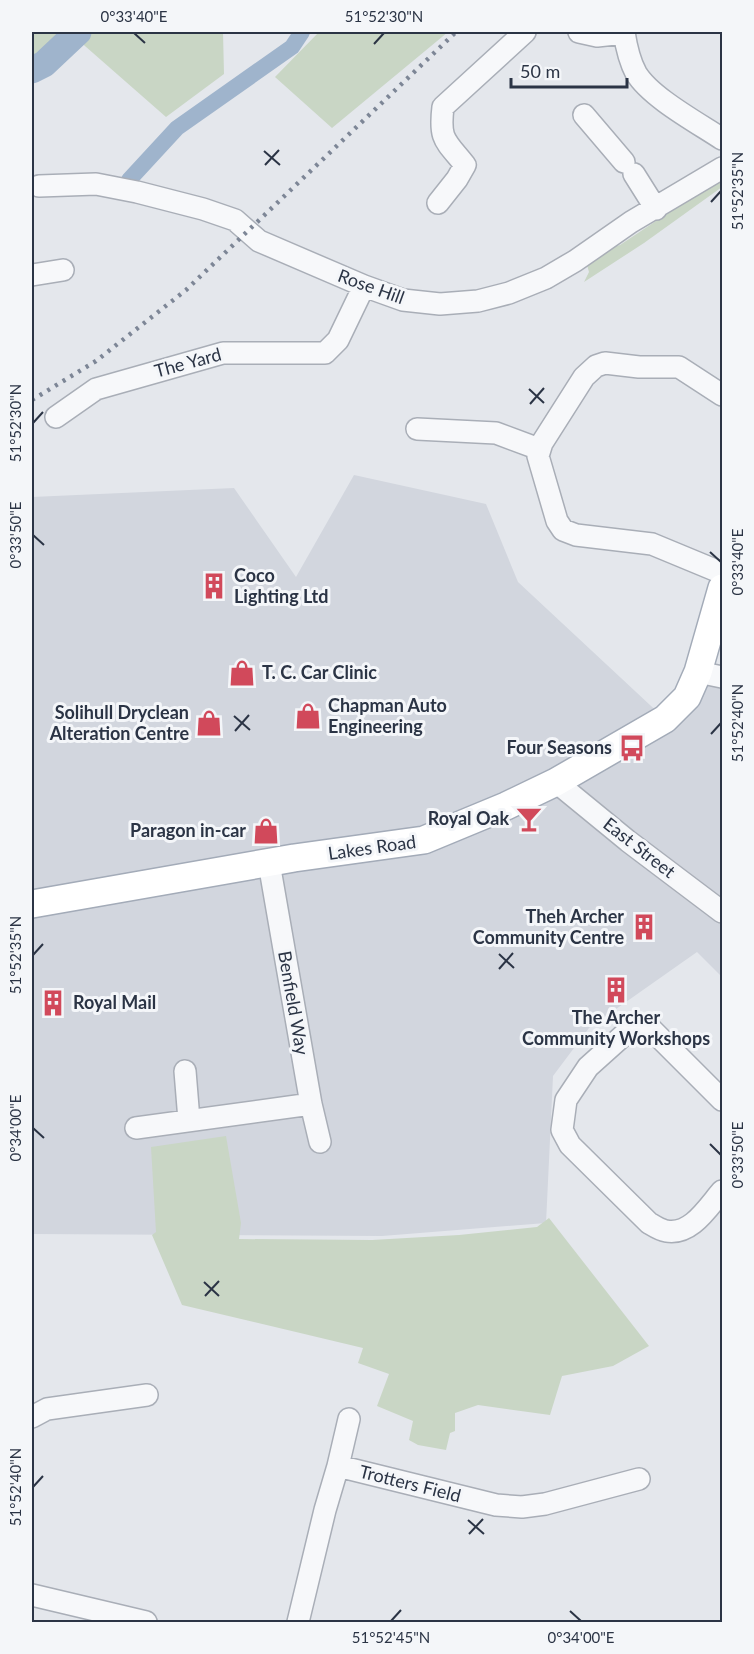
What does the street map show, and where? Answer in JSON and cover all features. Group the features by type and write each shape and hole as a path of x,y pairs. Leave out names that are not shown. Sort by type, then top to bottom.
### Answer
{"main road":[{"name":"Lakes Road","path":"32,904 269,863 424,840 556,782 665,719 710,674 723,588"}],"street":[{"path":"438,203 465,165 442,137 443,107 525,32"},
{"path":"579,32 597,36 624,32 633,66 643,83 677,109 723,139"},
{"path":"584,115 629,168 656,208"},
{"name":"Rose Hill","path":"34,184 104,186 137,192 225,216 235,220 259,241 364,286 403,300 427,304 464,303 492,298 546,278 631,222 723,168"},
{"path":"32,275 63,270"},
{"name":"The Yard","path":"56,417 96,389 223,352 326,353 338,340 364,286"},
{"path":"723,395 680,367 600,364 592,368 584,377 539,449 538,463 551,506 560,526 566,532 652,544 723,573"},
{"path":"417,429 496,433 539,449"},
{"name":"East Street","path":"556,782 628,842 723,912"},
{"name":"Benfield Way","path":"269,863 310,1104 320,1142"},
{"path":"723,1100 649,1027 627,1032 588,1068 566,1100 562,1130 570,1145 649,1223 664,1231 675,1232 690,1226 723,1191"},
{"path":"185,1071 189,1120"},
{"path":"136,1128 310,1104"},
{"path":"32,1417 47,1409 147,1395"},
{"path":"338,1466 349,1419"},
{"name":"Trotters Field","path":"297,1623 338,1466 496,1505 522,1507 545,1504 639,1479"},
{"path":"32,1594 146,1623"}],"shaded area":[{"path":"354,475 486,504 518,582 665,719 698,672 722,677 722,977 697,952 589,1028 553,1076 546,1223 382,1236 32,1234 32,497 234,488 296,577"}],"green space":[{"path":"32,32 66,32 57,41 32,57"},
{"path":"69,32 223,32 224,74 166,117"},
{"path":"319,32 448,32 332,128 275,77"},
{"path":"722,182 722,187 644,243 584,282 589,272 587,265 605,249 620,245 707,184"},
{"path":"226,1136 241,1223 239,1239 372,1240 459,1235 537,1227 549,1218 649,1346 613,1366 562,1376 550,1415 478,1405 455,1413 455,1431 450,1433 446,1450 418,1445 409,1440 413,1421 377,1406 389,1374 358,1363 363,1348 182,1305 152,1235 156,1232 151,1147"}],"waterway":[{"path":"32,70 44,64 78,32"},
{"path":"129,180 177,128 292,47 302,32"}],"railway":[{"path":"32,400 96,361 186,290 456,32"}],"place":[{"name":"Coco Lighting Ltd","path":"214,586"},
{"name":"T. C. Car Clinic","path":"242,673"},
{"name":"Chapman Auto Engineering","path":"308,716"},
{"name":"Solihull Dryclean Alteration Centre","path":"209,723"},
{"name":"Four Seasons","path":"632,748"},
{"name":"Royal Oak","path":"529,819"},
{"name":"Paragon in-car","path":"266,831"},
{"name":"Theh Archer Community Centre","path":"644,927"},
{"name":"The Archer Community Workshops","path":"616,990"},
{"name":"Royal Mail","path":"53,1003"}]}
